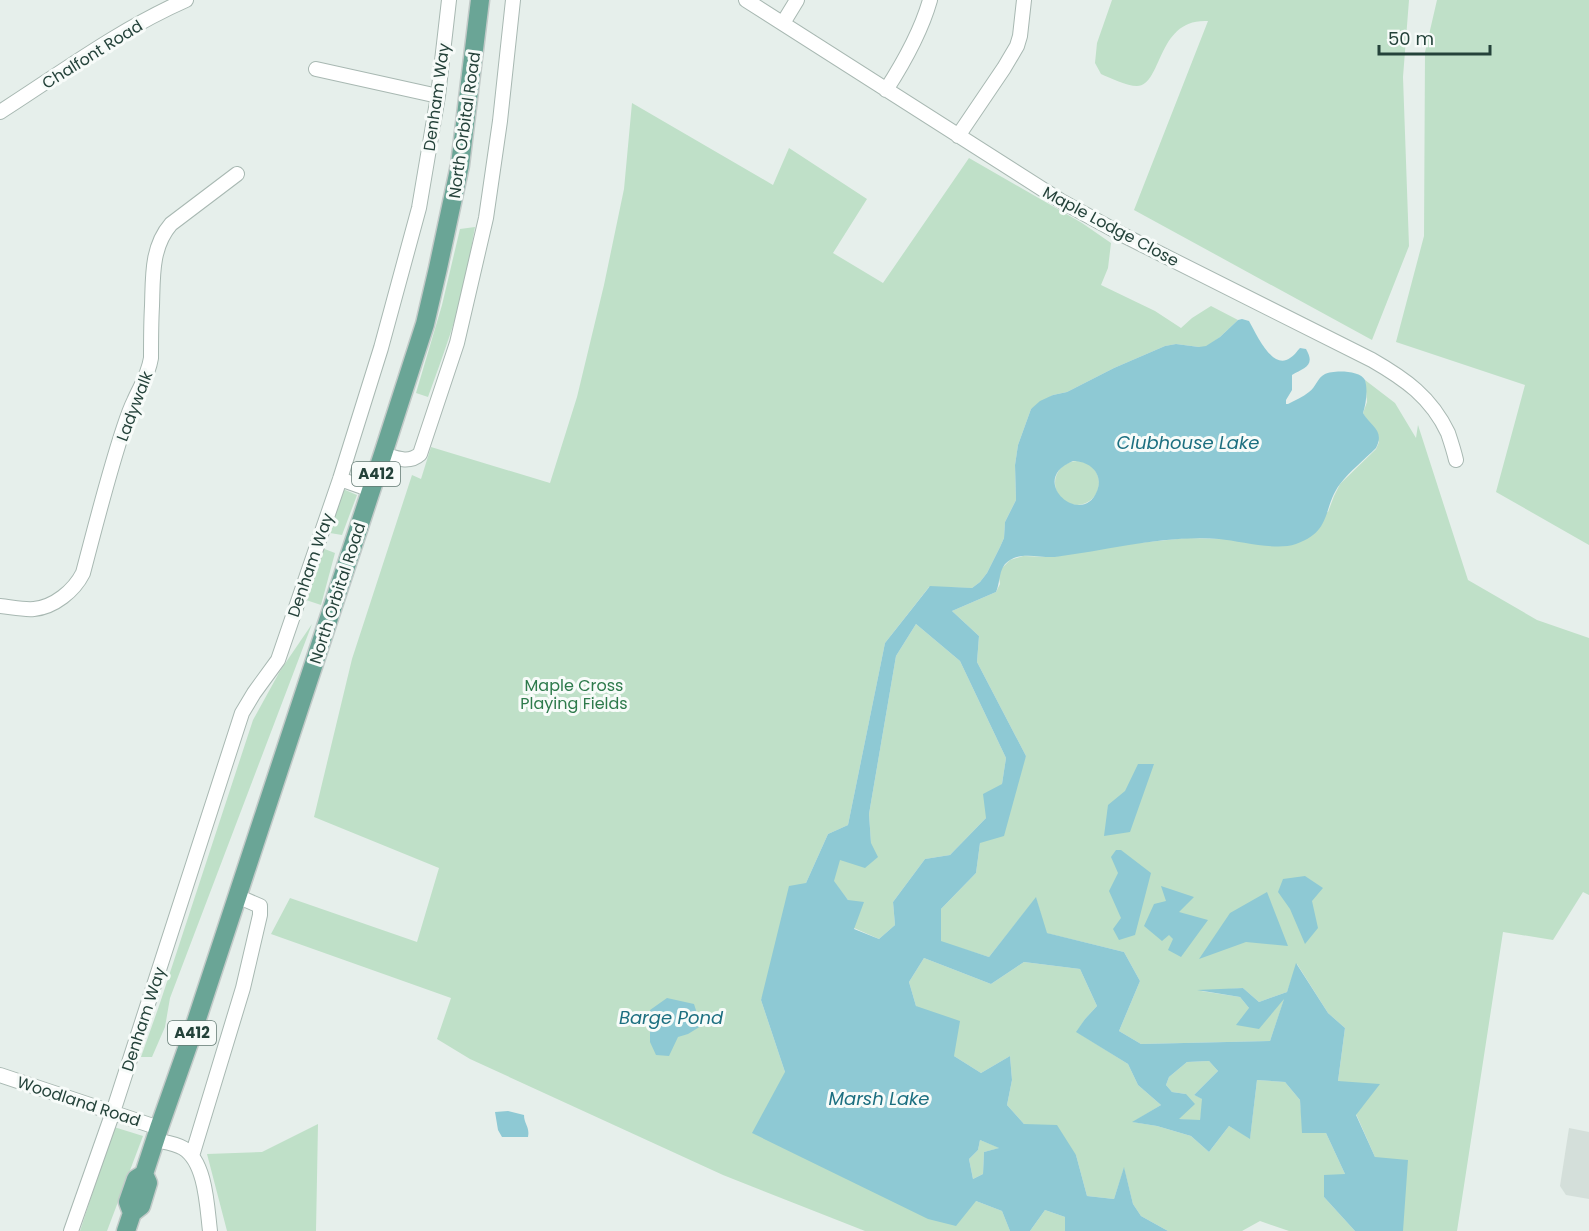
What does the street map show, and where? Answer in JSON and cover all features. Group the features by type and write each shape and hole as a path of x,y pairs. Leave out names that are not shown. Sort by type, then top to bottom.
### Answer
{"main road":[{"name":"North Orbital Road","path":"126,1231 132,1213 128,1202 136,1179 144,1174 190,1040 425,324 460,165 480,0"}],"street":[{"name":"Chalfont Road","path":"0,112 83,57 133,27 186,0"},
{"name":"Denham Way","path":"71,1231 113,1112 242,713 278,660 340,479 381,348 419,208 438,96 449,0"},
{"path":"383,454 410,460 420,454 458,343 486,218 500,121 513,0"},
{"name":"Maple Lodge Close","path":"746,0 1061,201 1403,378 1425,398 1439,418 1448,434 1456,460"},
{"path":"783,23 797,0"},
{"path":"886,90 902,65 930,0"},
{"path":"958,136 1017,46 1024,0"},
{"path":"316,69 438,96"},
{"name":"Ladywalk","path":"0,606 34,609 46,606 72,589 78,582 124,426 149,368 153,266 159,245 171,224 237,174"},
{"path":"340,479 371,490"},
{"path":"210,1231 202,1178 192,1156 243,988 261,910 260,906 237,896"},
{"name":"Woodland Road","path":"0,1075 113,1112 177,1145 192,1156"}],"shaded area":[{"path":"1569,1128 1589,1132 1589,1199 1566,1195 1560,1186"}],"green space":[{"path":"1112,0 1409,0 1403,77 1409,246 1372,340 1134,210 1208,21 1191,23 1179,30 1170,40 1152,75 1145,83 1137,86 1128,85 1101,74 1095,63 1097,43"},
{"path":"1437,0 1589,0 1589,545 1496,492 1525,385 1396,342 1424,236 1425,52"},
{"name":"Maple Cross Playing Fields","path":"632,103 773,185 789,148 867,199 833,253 883,283 969,158 1082,223 1111,243 1108,268 1101,285 1155,311 1181,328 1211,306 1238,320 1206,347 1176,344 1165,346 1067,392 1053,395 1031,409 1018,445 1015,465 1016,500 1005,522 1004,538 987,573 972,588 929,587 885,643 848,825 828,834 806,883 761,1000 785,1072 976,1201 1002,1211 1010,1231 865,1231 723,1175 470,1059 437,1039 451,998 271,934 290,898 417,942 439,868 314,817 352,659 412,475 421,479 431,447 550,483 577,397 604,285 624,189"},
{"path":"475,227 459,304 428,397 416,393 442,305 460,229"},
{"path":"1365,380 1395,403 1416,438 1418,425 1468,580 1537,620 1589,638 1589,895 1583,892 1553,940 1503,932 1457,1231 1403,1231 1375,1157 1338,1081 1345,1028 1328,1013 1297,964 1287,992 1259,1002 1243,988 1201,991 1240,997 1249,1008 1285,997 1270,1041 1141,1044 1119,1031 1140,981 1124,952 1046,933 1036,898 989,957 941,942 941,909 976,873 980,843 1026,756 977,662 979,636 952,611 996,592 1000,584 1001,569 1010,560 1023,556 1052,557 1128,544 1187,538 1219,539 1328,512 1340,484 1376,449 1379,442 1363,413 1367,402"},
{"path":"1077,461 1092,468 1099,483 1092,498 1077,505 1062,498 1055,483 1062,468"},
{"path":"343,489 357,495 342,535 330,533"},
{"path":"322,548 335,553 321,605 306,600"},
{"path":"312,624 170,998 165,1027 152,1057 141,1057 253,720 280,671"},
{"path":"916,624 960,661 1006,758 1002,784 986,818 950,855 925,859 893,902 895,925 879,939 854,928 848,900 833,881 839,859 871,843 869,814 896,656"},
{"path":"924,958 991,984 1024,962 1080,969 1097,1006 1077,1032 1128,1064 1138,1085 1161,1105 1133,1122 1191,1136 1209,1152 1229,1126 1250,1138 1257,1080 1285,1082 1300,1100 1303,1133 1326,1133 1345,1174 1324,1197 1355,1231 1289,1231 1260,1221 1242,1231 1168,1231 1141,1216 1133,1204 1124,1168 1114,1199 1087,1196 1076,1155 1024,1124 1007,1105 1012,1080 1010,1056 981,1073 954,1056 916,1006 909,982"},
{"path":"1209,1061 1218,1071 1194,1095 1203,1099 1200,1121 1178,1119 1186,1094 1172,1092 1166,1085 1169,1077 1187,1062"},
{"path":"318,1124 316,1231 227,1231 207,1154 262,1152"},
{"path":"114,1127 143,1136 107,1231 80,1231"},
{"path":"980,1140 1000,1148 984,1152 983,1174 973,1179 969,1159 978,1150"},
{"path":"1045,1210 1065,1217 1065,1231 1030,1231"}],"water":[{"name":"Marsh Lake","path":"1238,320 1249,321 1265,349 1277,359 1283,361 1300,348 1306,349 1310,359 1309,363 1292,375 1292,390 1286,404 1309,392 1325,374 1346,372 1362,377 1365,380 1366,392 1363,413 1378,433 1376,448 1340,484 1316,533 1296,544 1258,545 1198,538 1137,544 1055,557 1021,556 1010,560 1003,566 996,592 952,611 979,636 977,662 1026,756 1004,836 980,843 976,873 941,909 941,941 989,957 1036,897 1047,933 1124,952 1140,981 1119,1031 1141,1044 1270,1041 1284,999 1259,1029 1236,1025 1249,1008 1240,997 1197,990 1243,988 1259,1002 1287,992 1296,963 1328,1013 1345,1028 1338,1081 1380,1084 1356,1115 1375,1157 1408,1160 1403,1231 1355,1231 1324,1197 1324,1175 1345,1174 1326,1133 1302,1133 1300,1100 1285,1082 1257,1080 1250,1139 1229,1126 1209,1152 1191,1136 1157,1126 1132,1122 1161,1105 1138,1085 1128,1064 1076,1032 1097,1006 1080,969 1024,962 991,984 924,958 909,982 916,1006 960,1021 954,1056 981,1073 1010,1056 1012,1080 1007,1105 1024,1124 1057,1125 1076,1155 1087,1196 1114,1199 1124,1167 1133,1204 1141,1216 1168,1231 1065,1231 1065,1217 1045,1210 1030,1231 1010,1231 1002,1211 976,1201 956,1226 928,1219 752,1133 785,1072 761,1000 789,886 806,883 828,834 848,825 885,643 930,586 972,588 987,573 1004,538 1005,522 1016,500 1015,465 1018,445 1031,409 1040,401 1067,392 1165,346 1176,344 1206,346 1220,337","holes":["1073,461 1085,463 1094,470 1099,479 1099,485 1090,501 1080,505 1070,503 1062,497 1056,489 1055,479 1060,469","916,624 960,661 1006,758 1002,784 983,794 986,818 950,855 925,859 893,902 895,925 879,939 854,929 864,902 848,900 834,881 840,860 865,868 878,857 871,843 869,814 896,656","1209,1061 1218,1071 1194,1095 1202,1099 1200,1120 1179,1119 1195,1104 1186,1094 1172,1092 1166,1085 1169,1077 1187,1062","980,1140 999,1148 984,1152 983,1174 973,1179 969,1159 978,1150"]},
{"path":"1138,764 1154,764 1130,832 1104,836 1108,805 1125,791"},
{"path":"1116,850 1121,850 1151,873 1135,935 1119,940 1113,929 1121,918 1109,891 1118,873 1111,857"},
{"path":"1305,876 1323,888 1312,901 1318,928 1305,944 1290,909 1278,892 1283,879"},
{"path":"1161,886 1194,897 1179,912 1208,920 1181,957 1168,950 1173,939 1169,935 1162,941 1144,926 1154,904 1166,901"},
{"path":"1267,892 1288,946 1246,942 1199,959 1230,913"},
{"name":"Barge Pond","path":"667,998 694,1004 701,1026 678,1037 669,1056 656,1055 650,1042 650,1010"},
{"path":"508,1111 524,1115 528,1137 502,1137 498,1130 495,1112"}],"water label":[{"name":"Clubhouse Lake","path":"1188,443"}]}
